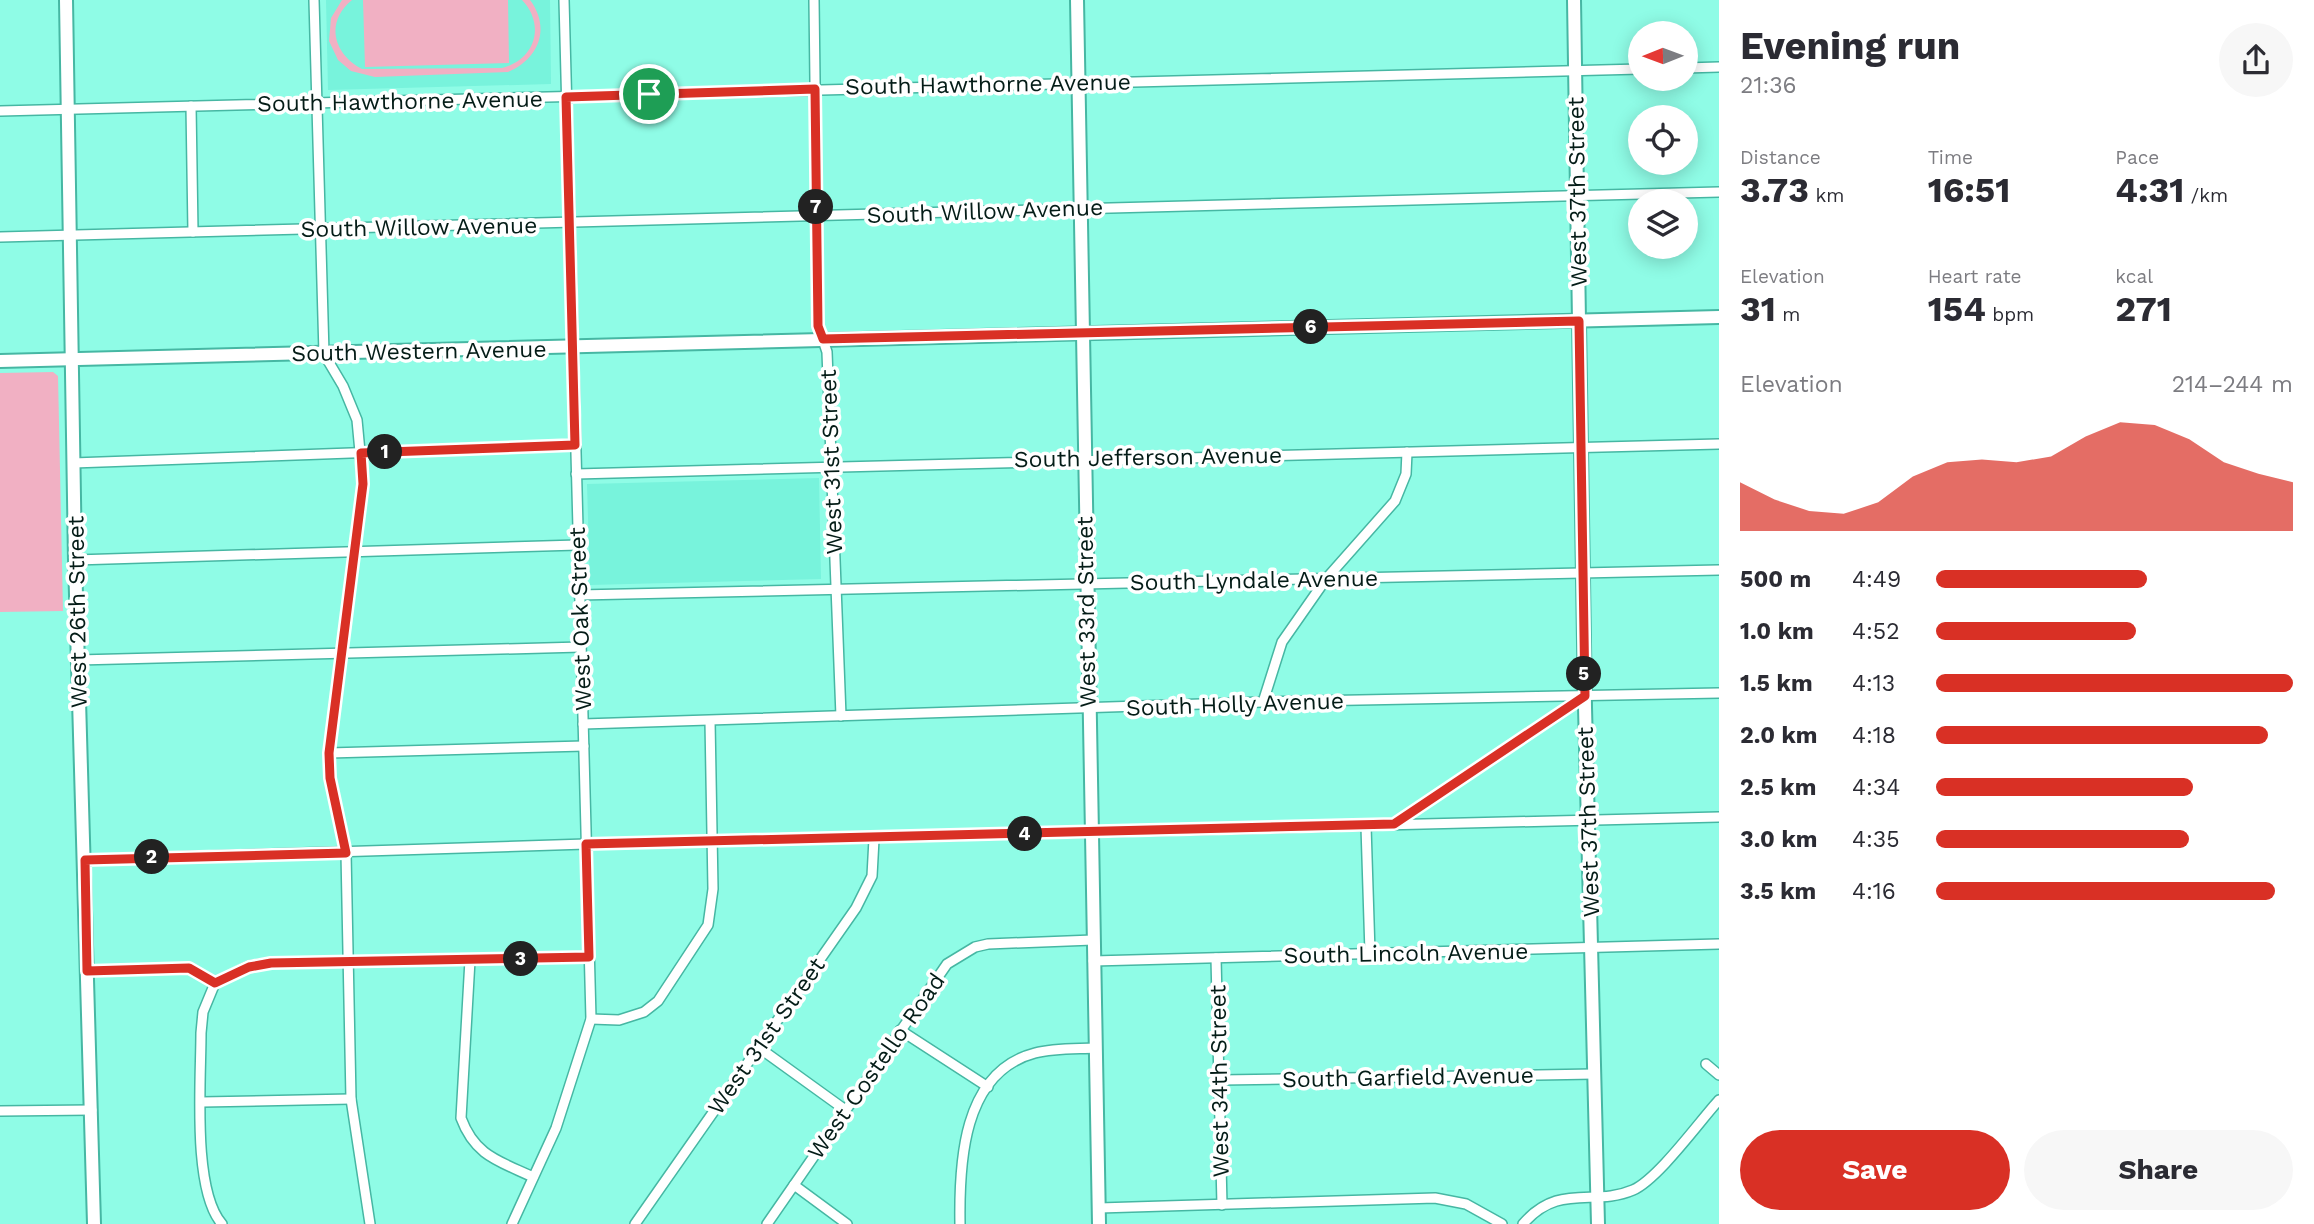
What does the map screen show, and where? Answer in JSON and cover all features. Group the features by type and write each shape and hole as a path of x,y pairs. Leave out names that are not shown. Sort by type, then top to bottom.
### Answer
{"street":[{"name":"West 26th Street","path":"66,0 75,561 94,1224"},
{"path":"314,0 324,354 351,404 361,453 363,484 329,753 330,778 346,853 351,1099 370,1224"},
{"name":"West Oak Street","path":"512,1224 556,1128 591,1019 564,0"},
{"name":"West 31st Street","path":"814,0 818,326 827,352 834,590 841,716"},
{"name":"West 33rd Street","path":"1076,0 1099,1224"},
{"name":"West 37th Street","path":"1574,0 1587,822 1598,1224"},
{"path":"1698,68 1719,67"},
{"name":"South Hawthorne Avenue","path":"0,111 1628,69"},
{"path":"191,106 192,232"},
{"name":"South Willow Avenue","path":"0,237 1719,192"},
{"name":"South Western Avenue","path":"0,361 1719,317"},
{"name":"South Jefferson Avenue","path":"576,474 1084,458 1719,444"},
{"path":"73,463 575,445"},
{"path":"1263,702 1282,642 1326,579 1395,501 1406,474 1407,452"},
{"path":"75,561 578,545"},
{"name":"South Lyndale Avenue","path":"579,595 1719,570"},
{"path":"78,660 581,647"},
{"name":"South Holly Avenue","path":"583,724 1263,702 1719,693"},
{"path":"1394,824 1585,696"},
{"path":"591,1019 620,1020 644,1012 658,1001 702,938 712,911 710,721"},
{"path":"329,753 584,746"},
{"path":"85,860 586,844 1719,817"},
{"path":"1366,826 1370,953"},
{"name":"West 31st Street","path":"635,1224 866,891 872,876 874,839"},
{"name":"West Costello Road","path":"767,1224 844,1109 947,964 975,947 1093,940"},
{"name":"South Lincoln Avenue","path":"1093,961 1719,944"},
{"path":"222,1224 214,1215 206,1192 202,1102 203,1012 215,983 249,967 271,963 349,964 589,957"},
{"name":"West 34th Street","path":"1216,958 1222,1205"},
{"path":"470,960 461,1118 468,1138 482,1152 533,1177"},
{"path":"87,971 189,968 215,983"},
{"path":"900,1030 988,1087"},
{"path":"758,1047 844,1109"},
{"path":"960,1224 959,1168 965,1135 988,1087 1009,1065 1033,1053 1095,1048"},
{"path":"1706,1064 1719,1075"},
{"name":"South Garfield Avenue","path":"1221,1080 1594,1074"},
{"path":"202,1102 351,1099"},
{"path":"1522,1224 1536,1211 1560,1199 1622,1194 1641,1186 1719,1100"},
{"path":"0,1111 92,1110"},
{"path":"794,1185 847,1224"},
{"path":"1099,1208 1435,1198 1466,1204 1502,1224"}],"shaded area":[{"path":"326,0 550,0 551,84 328,90"},
{"path":"342,0 352,0 338,18 336,37 344,55 362,69 502,68 513,64 529,50 535,30 534,20 522,0 530,0 540,21 540,32 534,51 519,66 508,72 375,77 351,71 338,60 329,41 331,18"},
{"path":"363,0 508,0 509,63 365,67"},
{"path":"53,372 58,376 63,611 0,612 0,373"},
{"path":"819,478 821,579 590,585 587,484"}],"route":[{"path":"815,89 818,326 823,339 1579,321 1585,696 1394,824 874,839 586,844 589,957 349,964 271,963 249,967 215,983 206,975 189,968 87,971 85,860 346,853 330,778 329,753 363,484 361,453 575,445 566,97 649,94 815,89"}]}
